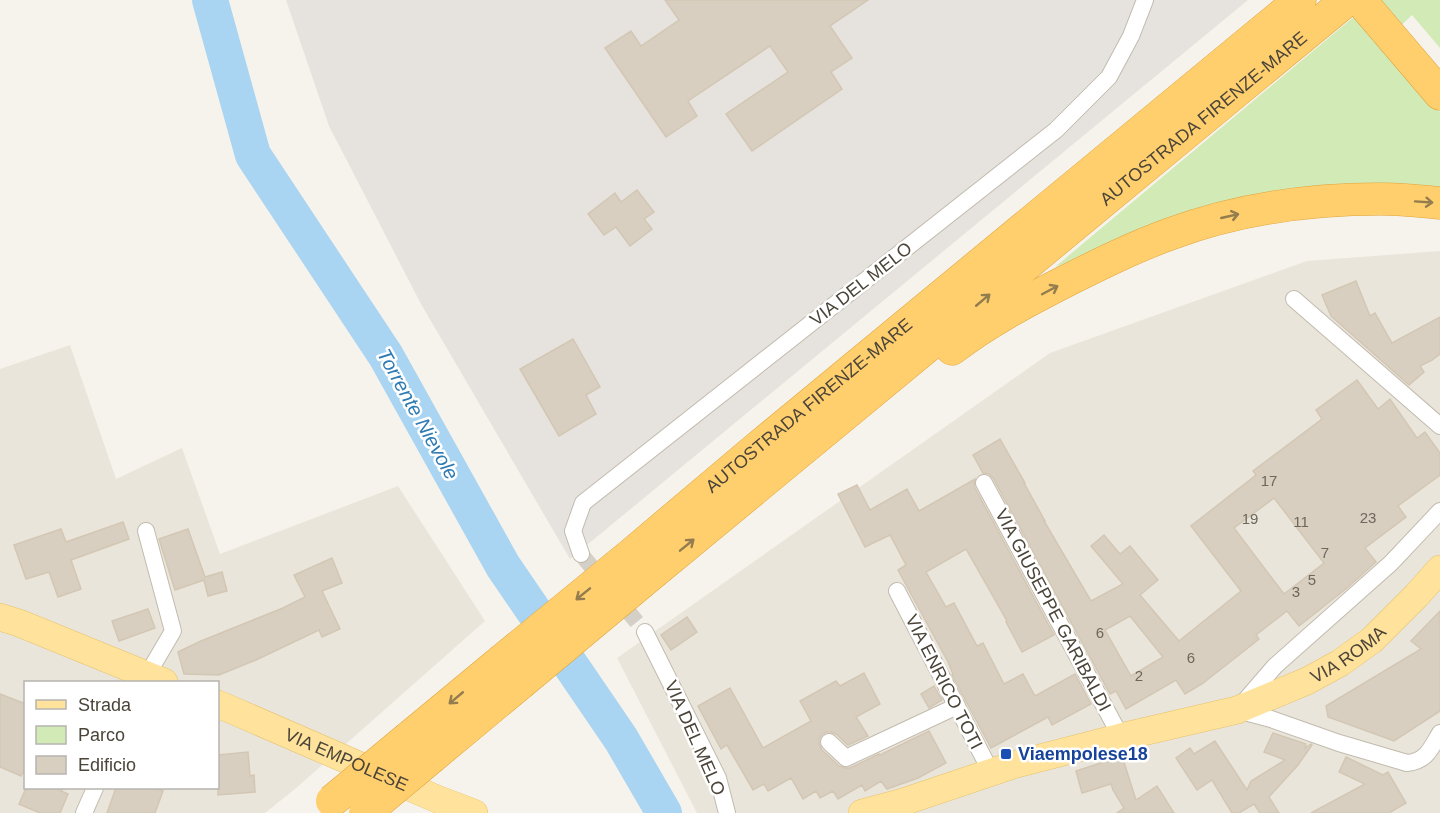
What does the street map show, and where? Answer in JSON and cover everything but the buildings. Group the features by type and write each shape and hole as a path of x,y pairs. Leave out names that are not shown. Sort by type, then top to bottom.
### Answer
{"highway":[{"path":"1025,227 1157,99 1275,0"},
{"name":"AUTOSTRADA FIRENZE-MARE","path":"325,807 408,738 511,672 635,569 766,440 1300,0"},
{"name":"AUTOSTRADA FIRENZE-MARE","path":"635,569 775,473 1347,0"},
{"path":"1359,0 1440,64"},
{"path":"1386,0 1403,36 1440,94"},
{"path":"775,473 865,417 983,327 1082,273 1170,234 1233,215 1304,203 1382,199 1440,203"},
{"name":"AUTOSTRADA FIRENZE-MARE","path":"365,813 432,757 511,672"}],"main road":[{"name":"VIA ROMA","path":"1237,710 1307,681 1340,663 1372,640 1440,570"},
{"path":"0,617 151,680"},
{"name":"VIA EMPOLESE","path":"219,704 474,813"},
{"path":"862,813 898,807 1013,765 1237,710"}],"street":[{"name":"VIA DEL MELO","path":"581,554 573,531 583,503 1056,130 1109,77 1131,36 1145,0"},
{"path":"1294,299 1440,426"},
{"name":"VIA GIUSEPPE GARIBALDI","path":"984,483 1121,737"},
{"path":"1440,511 1392,563 1275,666 1237,710 1407,763 1423,758 1440,732"},
{"path":"146,531 174,631 151,680"},
{"name":"VIA ENRICO TOTI","path":"897,591 991,772"},
{"name":"VIA DEL MELO","path":"645,632 718,778 728,813"},
{"path":"829,741 846,758 957,706"},
{"path":"84,813 95,789"}],"shaded area":[{"path":"286,0 1248,0 570,559 421,304 329,126"},
{"path":"1440,251 1440,813 697,813 617,658 1050,353 1307,261"},
{"path":"70,345 116,479 182,448 220,554 398,486 485,621 265,813 0,813 0,369"}],"green space":[{"path":"1374,0 1440,0 1440,48 1412,15 1381,45 1440,112 1440,188 1158,227 1055,267"}],"waterway":[{"name":"Torrente Nievole","path":"210,0 253,155 386,356 503,566 621,739 664,813"}],"tunnel":[{"path":"581,554 645,632"}],"place":[{"name":"Viaempolese18","path":"1006,754"}]}
